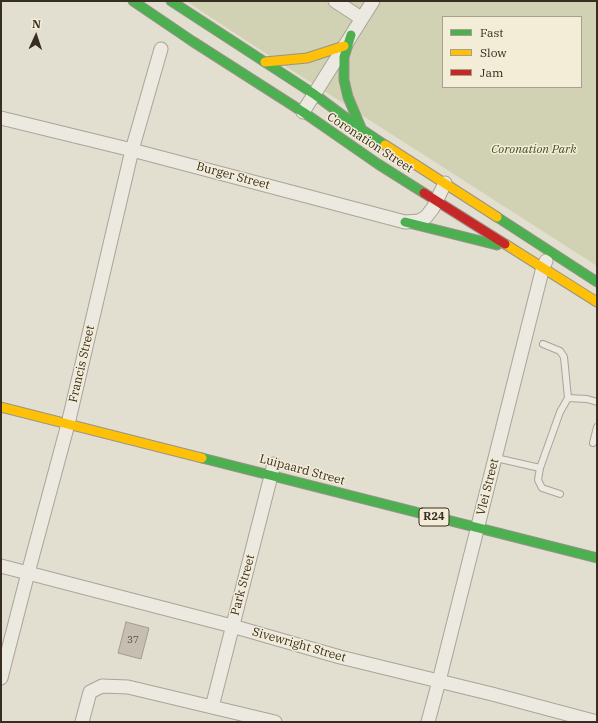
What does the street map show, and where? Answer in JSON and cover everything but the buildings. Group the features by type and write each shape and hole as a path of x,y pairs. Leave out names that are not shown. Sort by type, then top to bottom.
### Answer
{"main road":[{"name":"Coronation Street","path":"133,1 192,41 303,112 378,164 597,302"},
{"name":"Coronation Street","path":"171,1 314,94 361,129 597,282"},
{"path":"265,62 307,58 347,40"},
{"path":"347,40 344,57 344,80 348,97 361,129"},
{"path":"405,222 514,249"},
{"name":"Luipaard Street","path":"1,407 70,415 274,466 480,519 597,558"}],"street":[{"path":"335,1 362,18"},
{"path":"303,112 373,1"},
{"name":"Francis Street","path":"1,678 70,415 132,150 161,49"},
{"name":"Burger Street","path":"1,118 132,150 405,222 423,220 429,214 445,183"},
{"name":"Vlei Street","path":"428,722 496,458 543,267 550,252"},
{"name":"Park Street","path":"212,707 274,466"},
{"name":"Sivewright Street","path":"1,566 232,626 340,657 597,722"},
{"path":"82,722 90,692 102,686 128,687 275,722"}],"lane":[{"path":"543,344 560,351 564,357 568,398 560,412 540,468 538,480 542,488 560,494"},
{"path":"568,398 587,399 597,402"},
{"path":"594,443 597,427"},
{"path":"496,458 540,468"}],"green space":[{"name":"Coronation Park","path":"186,1 597,1 597,266 279,62"}],"traffic: fast":[{"path":"133,1 424,193"},
{"path":"171,1 314,94 385,145"},
{"path":"351,35 344,57 344,80 348,97 361,128"},
{"path":"497,217 597,282"},
{"path":"405,222 497,245"},
{"path":"202,458 597,558"}],"traffic: slow":[{"path":"265,62 307,58 344,46"},
{"path":"385,145 497,217"},
{"path":"505,244 597,302"},
{"path":"1,407 202,458"}],"traffic: jam":[{"path":"424,193 505,244"}]}
